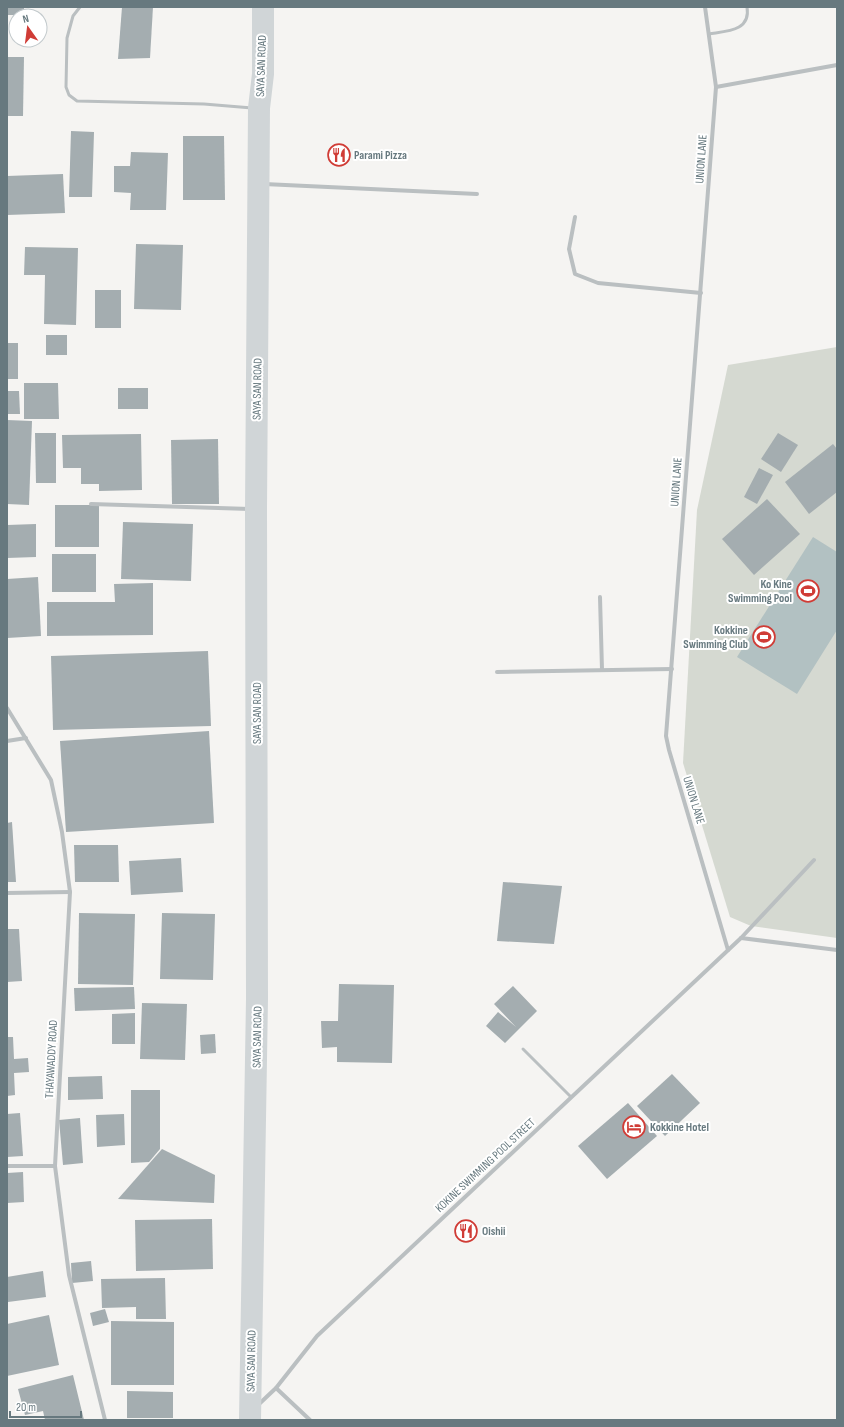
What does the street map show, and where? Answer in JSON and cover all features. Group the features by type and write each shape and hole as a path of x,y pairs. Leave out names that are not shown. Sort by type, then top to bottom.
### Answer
{"main road":[{"name":"SAYA SAN ROAD","path":"250,1416 257,999 256,509 260,108 263,74 263,7"}],"street":[{"name":"UNION LANE","path":"705,7 716,87 666,736 728,950"},
{"path":"716,87 837,65"},
{"path":"260,183 477,194"},
{"path":"574,217 569,249 575,274 598,283 701,293"},
{"path":"91,504 256,509"},
{"path":"600,597 602,670"},
{"path":"497,672 672,669"},
{"name":"THAYAWADDY ROAD","path":"7,708 51,780 62,832 70,892 55,1166 69,1275 105,1420"},
{"path":"7,741 26,738"},
{"name":"KOKINE SWIMMING POOL STREET","path":"250,1416 276,1388 317,1336 741,938 814,860"},
{"path":"7,893 70,892"},
{"path":"741,938 837,950"},
{"path":"7,1166 55,1166"},
{"path":"276,1388 310,1420"}],"lane":[{"path":"80,7 73,16 67,38 66,87 69,95 76,101 204,104 260,108"},
{"path":"709,34 734,30 744,24 749,16 747,7"},
{"path":"523,1049 571,1098"}],"shaded area":[{"name":"Kokkine Swimming Club","path":"837,347 837,938 751,926 730,917 683,763 697,510 728,365"},
{"name":"Ko Kine Swimming Pool","path":"813,537 837,552 837,630 797,694 737,657"}],"building":[{"path":"7,7 24,7 8,8 7,15"},
{"path":"122,7 153,7 150,58 118,59"},
{"path":"7,57 24,57 23,116 7,116"},
{"path":"71,131 94,132 92,197 69,197"},
{"path":"183,136 224,136 225,200 183,200"},
{"path":"131,152 168,153 166,210 130,210 131,193 114,192 114,166 130,166"},
{"path":"63,174 65,213 7,215 7,176"},
{"path":"136,244 183,245 181,310 134,309"},
{"path":"25,247 78,248 76,325 44,324 45,275 24,275"},
{"path":"95,290 121,290 121,328 95,328"},
{"path":"46,335 67,335 67,355 46,355"},
{"path":"7,343 18,343 18,379 7,379"},
{"path":"24,383 58,383 59,419 24,419"},
{"path":"118,388 148,388 148,409 118,409"},
{"path":"7,391 19,391 20,414 7,414"},
{"path":"7,420 32,421 29,505 7,504"},
{"path":"35,433 56,433 56,483 36,483"},
{"path":"778,433 798,445 781,472 761,459"},
{"path":"141,434 142,490 99,491 99,484 81,484 81,468 63,468 62,435"},
{"path":"218,439 219,504 172,504 171,440"},
{"path":"833,444 837,449 837,492 809,514 785,482"},
{"path":"759,468 773,475 757,504 744,497"},
{"path":"767,499 800,534 754,575 722,539"},
{"path":"55,505 99,505 99,547 55,547"},
{"path":"123,522 193,524 191,581 121,579"},
{"path":"36,524 36,557 7,558 7,525"},
{"path":"52,554 96,554 96,592 52,592"},
{"path":"38,577 41,636 7,638 7,579"},
{"path":"153,583 153,635 47,636 47,602 115,602 114,584"},
{"path":"208,651 211,726 53,730 51,656"},
{"path":"209,731 214,823 66,832 60,741"},
{"path":"12,822 16,882 7,882 7,823"},
{"path":"74,845 118,845 119,882 75,882"},
{"path":"181,858 183,892 131,895 129,861"},
{"path":"503,882 562,886 554,944 497,941"},
{"path":"79,913 135,914 133,985 78,984"},
{"path":"162,913 215,914 213,980 160,979"},
{"path":"7,929 19,929 22,981 7,982"},
{"path":"339,984 394,985 392,1063 337,1062 337,1047 322,1048 321,1021 338,1021"},
{"path":"513,986 537,1011 505,1043 486,1026 498,1012 516,1027 494,1004"},
{"path":"134,987 135,1009 75,1011 74,988"},
{"path":"142,1003 187,1004 185,1060 140,1059"},
{"path":"135,1013 135,1044 112,1044 112,1014"},
{"path":"215,1034 216,1053 201,1054 200,1035"},
{"path":"7,1037 13,1037 14,1059 28,1058 29,1072 14,1073 15,1095 7,1096"},
{"path":"672,1074 700,1103 665,1136 637,1106"},
{"path":"102,1076 103,1099 68,1100 68,1077"},
{"path":"131,1090 160,1090 160,1149 149,1162 131,1163"},
{"path":"628,1103 657,1136 607,1179 578,1146"},
{"path":"20,1113 23,1156 7,1157 7,1114"},
{"path":"124,1114 125,1145 97,1147 96,1115"},
{"path":"80,1118 83,1163 63,1165 59,1120"},
{"path":"162,1149 215,1175 214,1203 118,1199"},
{"path":"23,1172 24,1202 7,1203 7,1173"},
{"path":"212,1219 213,1269 136,1271 135,1220"},
{"path":"91,1261 93,1281 72,1283 71,1263"},
{"path":"43,1271 46,1297 8,1302 7,1277"},
{"path":"165,1278 166,1319 136,1319 136,1307 102,1308 101,1279"},
{"path":"105,1309 109,1322 93,1326 90,1313"},
{"path":"49,1315 59,1365 7,1376 7,1324"},
{"path":"111,1321 174,1322 174,1385 111,1385"},
{"path":"73,1375 84,1420 45,1420 43,1411 25,1415 18,1389"},
{"path":"127,1391 173,1392 173,1418 127,1418"}],"place":[{"name":"Parami Pizza","path":"339,155"},
{"name":"Ko Kine Swimming Pool","path":"808,591"},
{"name":"Kokkine Swimming Club","path":"764,637"},
{"name":"Kokkine Hotel","path":"634,1127"},
{"name":"Oishii","path":"466,1231"}]}
